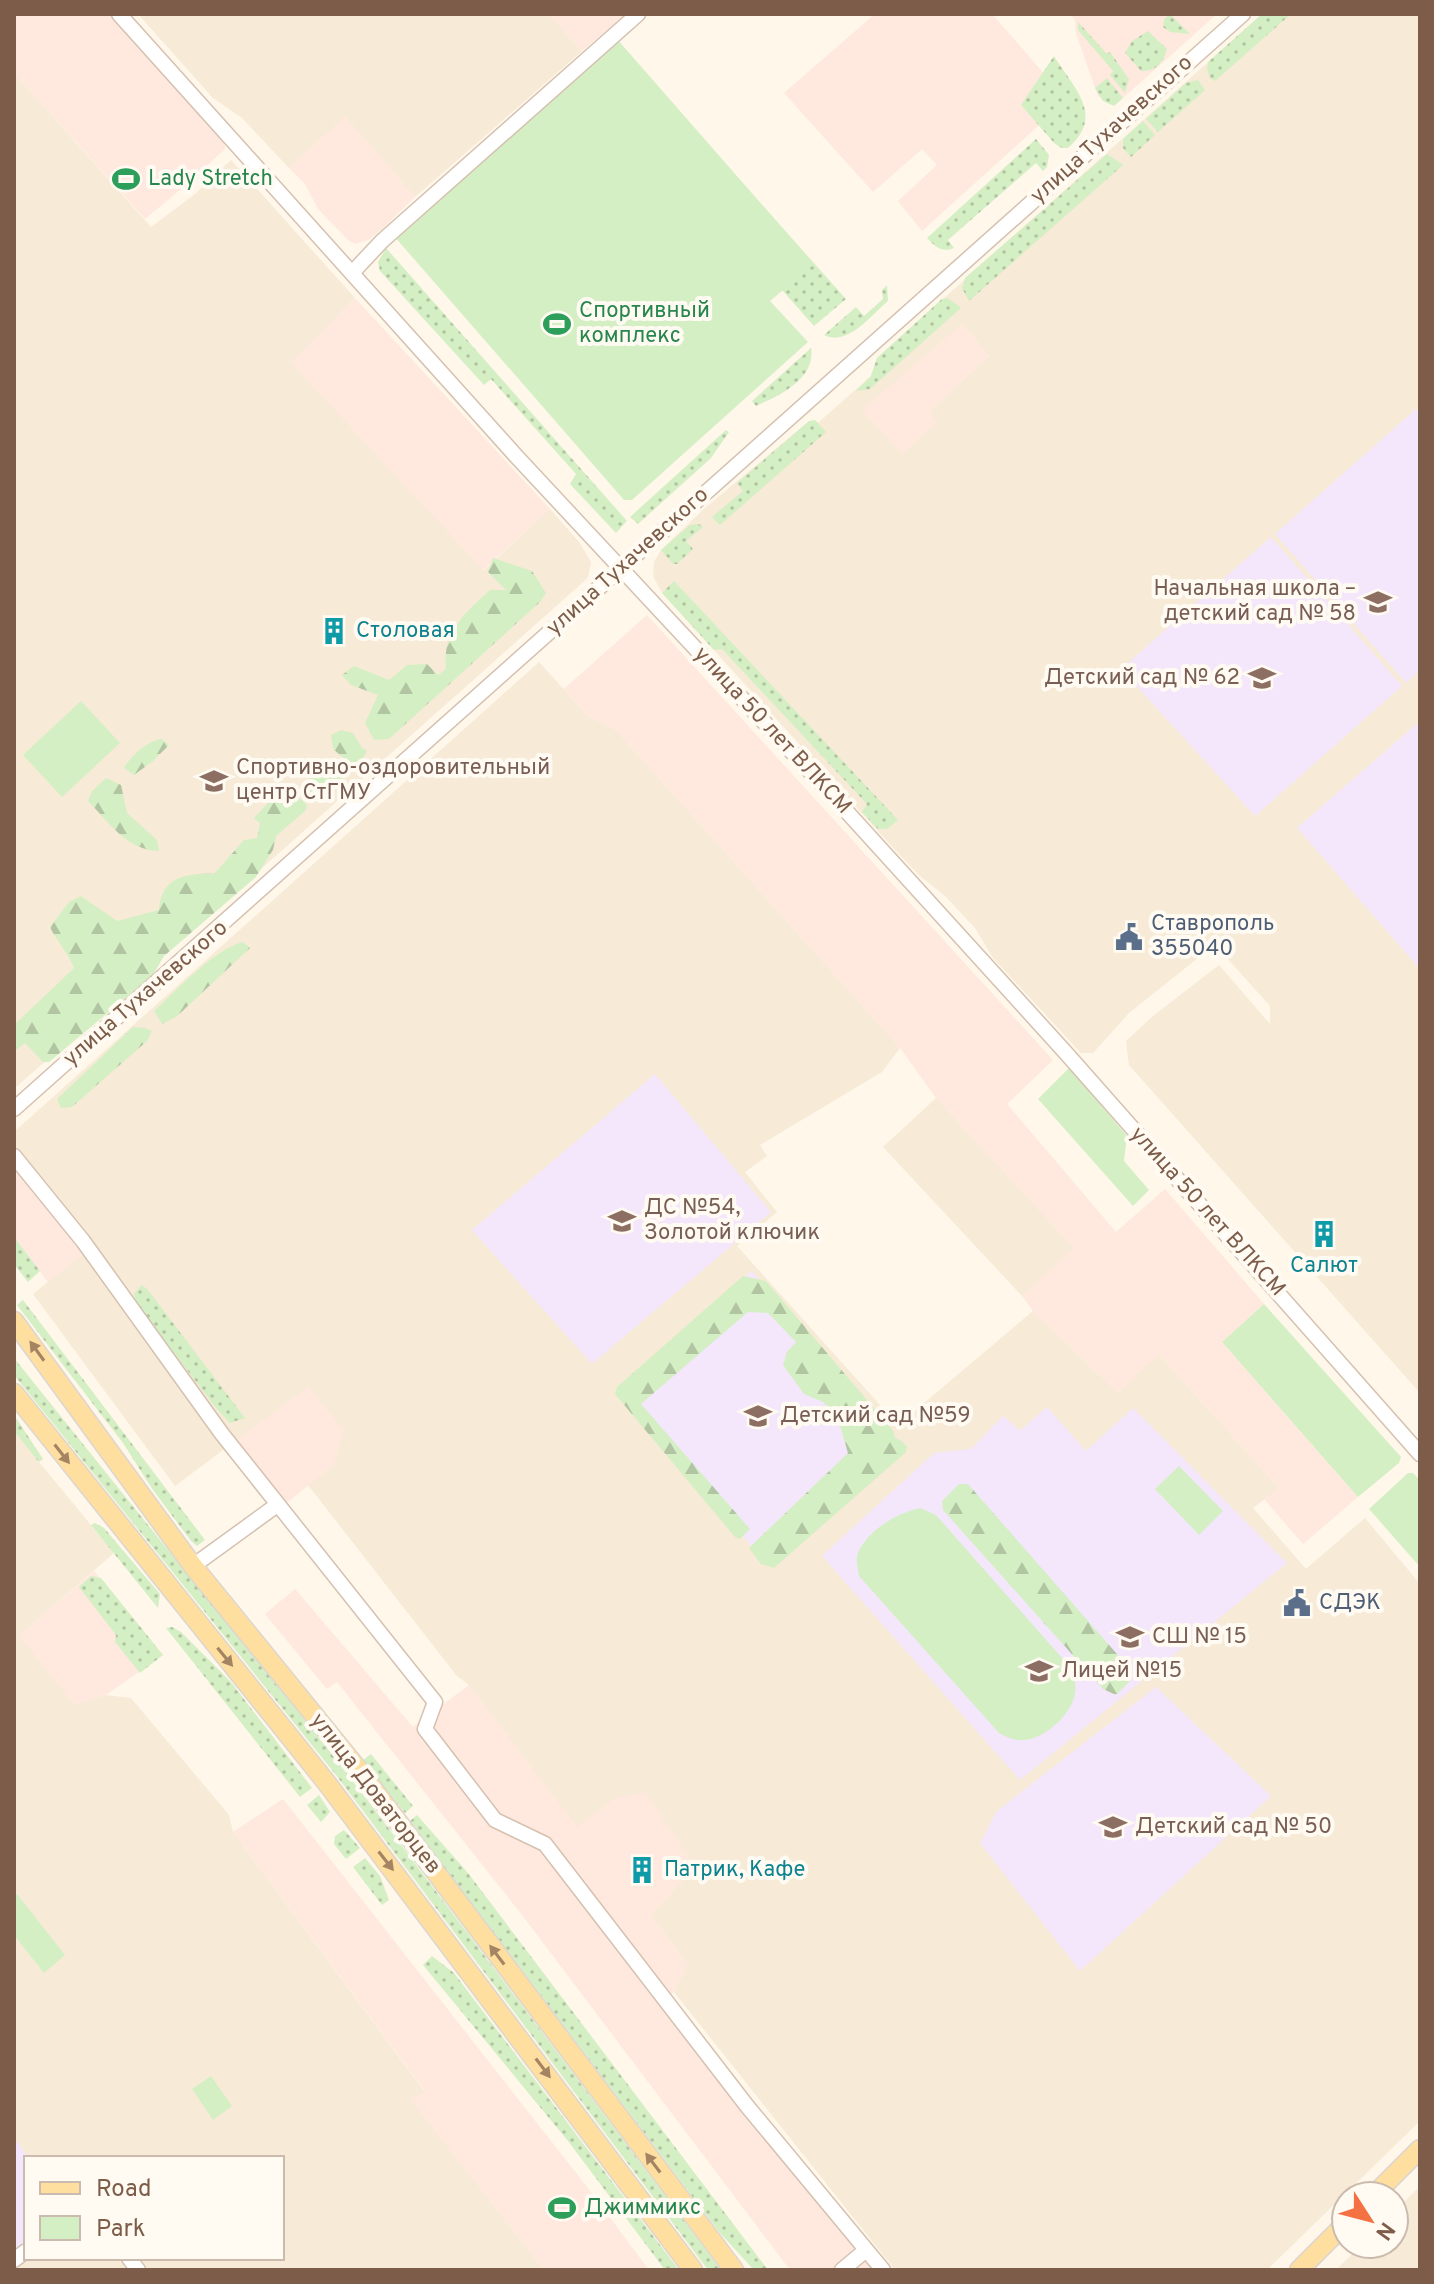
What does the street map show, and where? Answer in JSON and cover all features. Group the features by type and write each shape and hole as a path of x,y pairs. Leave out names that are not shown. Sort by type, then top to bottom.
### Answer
{"main road":[{"name":"улица Доваторцев","path":"14,1321 193,1566 362,1774 734,2270"},
{"name":"улица Доваторцев","path":"14,1393 326,1782 693,2270"},
{"path":"1389,2180 1420,2149"},
{"path":"1299,2270 1330,2239"}],"street":[{"name":"улица 50 лет ВЛКСМ","path":"119,14 621,570 1066,1053 1420,1454"},
{"path":"352,273 382,241 638,14"},
{"name":"улица Тухачевского","path":"14,1109 1243,14"},
{"path":"14,1156 83,1241 222,1434 435,1702 425,1729 495,1820 545,1844 747,2106 883,2270"},
{"path":"193,1566 277,1505"},
{"path":"842,2270 866,2250"}],"shaded area":[{"path":"14,14 109,14 224,140 225,149 145,219 14,73"},
{"path":"138,14 549,14 582,51 415,197 345,117 289,168 242,118 213,98"},
{"path":"549,14 626,14 582,51"},
{"path":"875,14 992,14 1067,100 922,231 898,201 937,165 922,149 873,192 784,93"},
{"path":"1070,14 1217,14 1114,106 1098,96 1076,34 1075,20"},
{"path":"1262,14 1420,14 1420,413 1417,409 1405,682 1420,670 1420,721 1298,828 1420,969 1420,1393 1129,1065 1126,1041 1219,965 1270,1024 1270,1006 1218,948 1208,950 1129,1013 1093,1053 1081,1053 993,958 975,928 898,853 662,593 653,576 654,562 661,550 705,508 809,421 819,422 871,376 877,358","holes":["962,324 989,356 929,412"]},
{"path":"14,73 151,227 195,194 231,160 355,298 292,362 484,570 550,509 579,542 591,562 588,577 581,584 14,1089"},
{"path":"345,116 415,197 368,240 356,244 349,241 318,209 305,184 289,168"},
{"path":"355,298 550,509 483,570 291,363"},
{"path":"962,324 989,356 929,412 937,422 902,454 862,410"},
{"name":"Начальная школа – детский сад № 58","path":"1416,409 1420,413 1420,670 1406,683 1275,534"},
{"name":"Детский сад № 62","path":"1271,537 1402,686 1255,816 1121,669"},
{"path":"647,615 1053,1060 1007,1104 1116,1232 1165,1189 1264,1304 1222,1342 1358,1497 1303,1544 1264,1499 1279,1488 1159,1354 1118,1393 1033,1311 1022,1296 1074,1248 936,1098 900,1048 615,729 589,717 564,689"},
{"path":"539,662 589,717 615,729 900,1048 882,1072 760,1145 767,1156 745,1172 777,1212 737,1246 898,1425 1033,1311 1118,1393 1158,1353 1279,1488 1253,1508 1306,1569 1365,1518 1420,1584 1420,2121 1359,2180 1330,2180 1330,2209 1267,2270 895,2270 674,1992 688,1965 651,1915 616,1798 577,1828 469,1685 457,1676 308,1485 334,1465 235,1441 175,1486 33,1294 91,1247 14,1148 14,1132"},
{"path":"1420,721 1420,969 1297,828"},
{"name":"ДС №54, Золотой ключик","path":"655,1074 771,1212 592,1364 472,1230"},
{"path":"936,1098 1075,1249 1022,1296 883,1147"},
{"path":"14,1148 91,1247 48,1282 14,1237"},
{"name":"Детский сад №59","path":"752,1271 901,1444 765,1562 616,1389"},
{"path":"308,1387 344,1430 334,1465 284,1505 235,1441"},
{"name":"Лицей №15","path":"1047,1407 1086,1451 1133,1408 1287,1563 1020,1780 822,1556 934,1453 971,1449 1003,1416 1020,1431"},
{"path":"14,1415 43,1459 39,1462 114,1553 20,1635 75,1705 106,1695 131,1698 229,1815 233,1832 425,2092 412,2101 544,2270 14,2270 14,2250 24,2242 24,2260 284,2260 284,2156 28,2156 14,2138"},
{"path":"94,1571 163,1655 106,1695 75,1705 19,1636"},
{"path":"295,1589 413,1727 469,1685 577,1827 616,1798 645,1792 696,1867 651,1915 688,1965 674,1992 664,1999 875,2270 790,2270 519,1911 337,1682 327,1689 265,1614"},
{"name":"Детский сад № 50","path":"1156,1687 1271,1796 1080,1971 980,1843 997,1811"},
{"path":"283,1799 649,2270 544,2270 411,2100 425,2091 233,1832"},
{"path":"14,2138 28,2156 24,2156 24,2242 14,2250"},
{"path":"1420,2186 1420,2270 1336,2270 1346,2260 1410,2260 1410,2196"}],"green space":[{"path":"1170,14 1190,34 1170,32 1163,27 1164,19"},
{"path":"1262,14 1291,14 1215,81 1210,78 1208,62"},
{"path":"1078,22 1107,54 1110,52 1129,79 1125,93 1110,75 1113,71 1078,30"},
{"path":"1148,31 1167,49 1158,65 1141,71 1125,53 1132,41"},
{"path":"617,39 814,264 770,301 808,342 632,500 624,500 394,236"},
{"path":"1054,56 1083,102 1085,113 1079,136 1068,148 1055,144 1021,105"},
{"path":"1107,78 1123,98 1114,106 1103,101 1095,88"},
{"path":"1198,80 1205,90 1158,132 1146,119 1186,83"},
{"path":"1143,121 1155,135 1131,157 1123,148 1123,139"},
{"path":"703,139 846,299 814,326 782,290"},
{"path":"1036,139 1049,155 1043,171 1036,163 948,240 954,248 942,249 927,238"},
{"path":"1107,154 1123,165 969,301 962,288 965,278"},
{"path":"386,248 627,521 616,533 570,484 576,474 491,379 484,385 380,271 378,262"},
{"path":"887,285 888,301 859,328 842,337 824,335 856,307 864,316 883,299 882,290"},
{"path":"948,298 961,308 870,389 856,391 871,376 877,358 942,299"},
{"path":"811,348 808,369 802,377 785,391 756,406 752,401"},
{"path":"815,420 826,432 720,525 712,517 743,491 737,483 809,421"},
{"path":"726,430 729,432 711,458 638,524 630,517"},
{"path":"690,525 703,527 686,541 693,549 673,564 661,550"},
{"path":"493,558 532,571 546,593 540,602 389,739 374,740 365,723 378,695 351,685 342,675 354,666 389,680 407,665 427,664 438,675 446,669 448,644 457,624 490,590 506,590 488,572"},
{"path":"674,581 898,820 887,829 878,829 862,812 867,804 722,649 714,650 662,593"},
{"path":"81,701 120,743 62,797 23,755"},
{"path":"341,730 353,733 367,751 359,765 314,800 309,793 309,777 319,770 347,761 333,749 331,735"},
{"path":"162,739 169,745 153,761 134,775 124,768 140,749"},
{"path":"106,778 121,785 127,813 157,840 159,851 137,846 128,840 88,801 92,791"},
{"path":"289,788 307,805 306,810 276,836 273,850 256,877 164,956 153,975 49,1062 43,1062 25,1043 14,1052 14,1025 74,968 50,927 69,902 81,896 117,921 159,910 164,890 170,884 185,876 214,874 244,840 257,838 260,823 254,818 271,800"},
{"path":"243,942 250,948 176,1017 162,1024 154,1011 208,962"},
{"path":"133,1027 152,1031 147,1041 72,1107 61,1108 57,1099"},
{"path":"1069,1068 1127,1136 1124,1161 1149,1190 1133,1206 1038,1099"},
{"path":"14,1237 40,1271 28,1282 14,1264"},
{"path":"743,1276 766,1281 894,1432 895,1438 907,1447 906,1452 774,1568 761,1564 749,1548 848,1453 838,1419 823,1402 804,1394 783,1365 787,1352 796,1342 768,1313 748,1312 641,1404 750,1529 740,1539 735,1537 615,1394 617,1387"},
{"path":"142,1285 245,1418 230,1423 216,1408 136,1303 134,1294"},
{"path":"23,1300 205,1540 197,1546 17,1305"},
{"path":"1264,1304 1401,1457 1399,1463 1358,1497 1222,1342"},
{"path":"14,1358 344,1769 721,2270 708,2270 336,1775 14,1375"},
{"path":"14,1415 43,1459 39,1462 14,1431"},
{"path":"1179,1466 1223,1511 1199,1535 1155,1489"},
{"path":"1408,1473 1413,1473 1420,1480 1420,1567 1369,1509"},
{"path":"959,1484 968,1484 1131,1670 1130,1681 1116,1695 1103,1689 943,1510 942,1501"},
{"path":"920,1508 936,1515 1071,1668 1075,1687 1071,1705 1054,1726 1039,1736 1020,1740 999,1733 859,1576 857,1556 874,1531 902,1514"},
{"path":"95,1523 104,1528 160,1594 158,1608 91,1525"},
{"path":"91,1576 101,1578 163,1655 140,1673 115,1642 116,1635 79,1587"},
{"path":"172,1627 181,1632 231,1682 312,1788 300,1797 166,1628"},
{"path":"371,1754 413,1806 405,1813 363,1760"},
{"path":"319,1795 330,1812 321,1822 307,1805"},
{"path":"417,1815 468,1873 768,2270 754,2270 719,2232 410,1821"},
{"path":"344,1830 360,1848 346,1859 334,1844 335,1836"},
{"path":"365,1858 380,1876 389,1900 382,1905 353,1867"},
{"path":"17,1894 65,1955 44,1973 14,1935 14,1896"},
{"path":"432,1956 454,1973 679,2270 665,2270 568,2141 423,1965"},
{"path":"211,2076 232,2106 213,2120 192,2089"}],"place":[{"name":"Lady Stretch","path":"126,179"},
{"name":"Спортивный комплекс","path":"557,324"},
{"name":"Начальная школа – детский сад № 58","path":"1378,602"},
{"name":"Столовая","path":"334,631"},
{"name":"Детский сад № 62","path":"1262,678"},
{"name":"Спортивно-оздоровительный центр СтГМУ","path":"214,781"},
{"name":"Ставрополь 355040","path":"1129,937"},
{"name":"ДС №54, Золотой ключик","path":"622,1221"},
{"name":"Салют","path":"1324,1234"},
{"name":"Детский сад №59","path":"758,1416"},
{"name":"СДЭК","path":"1297,1603"},
{"name":"СШ № 15","path":"1130,1637"},
{"name":"Лицей №15","path":"1039,1671"},
{"name":"Детский сад № 50","path":"1113,1827"},
{"name":"Патрик, Кафе","path":"642,1870"},
{"name":"Джиммикс","path":"562,2208"}]}
